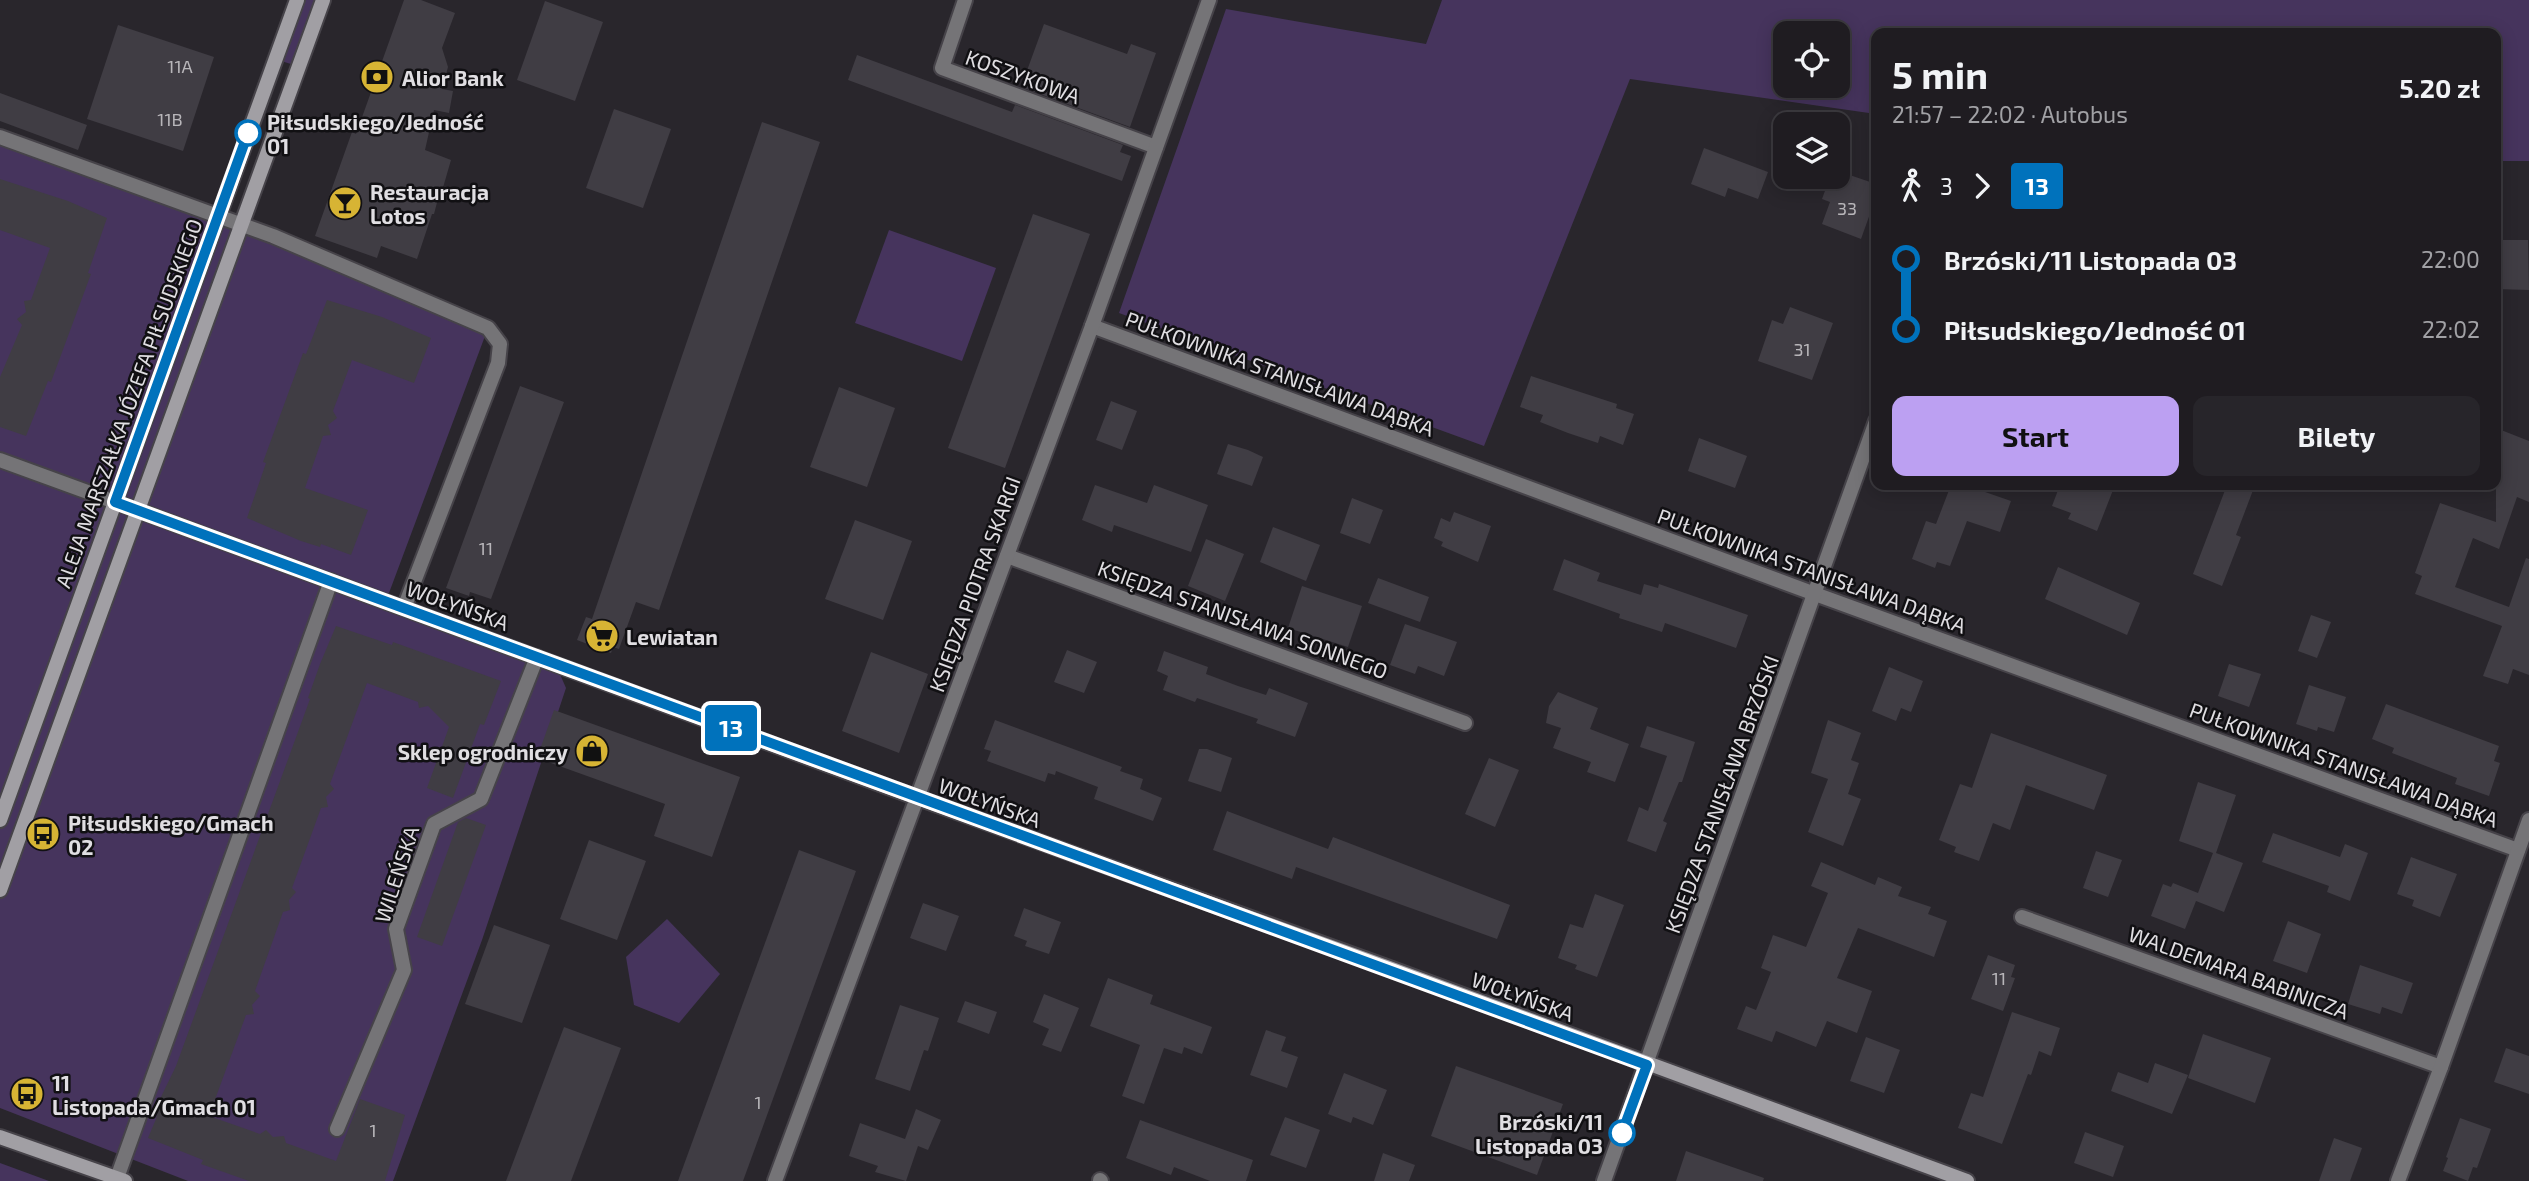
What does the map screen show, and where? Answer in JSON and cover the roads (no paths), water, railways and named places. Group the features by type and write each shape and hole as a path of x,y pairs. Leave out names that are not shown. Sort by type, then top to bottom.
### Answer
{"street":[{"name":"ALEJA MARSZAŁKA JÓZEFA PIŁSUDSKIEGO","path":"0,820 297,0"},
{"path":"0,890 323,0"},
{"name":"KOSZYKOWA","path":"965,0 942,68 1156,148"},
{"name":"KSIĘDZA PIOTRA SKARGI","path":"775,1181 1092,326 1209,0"},
{"path":"0,138 242,224 488,328 500,344 498,363 404,608"},
{"name":"PUŁKOWNIKA STANISŁAWA DĄBKA","path":"1092,326 1815,594 2518,850"},
{"name":"KSIĘDZA STANISŁAWA BRZÓSKI","path":"1604,1181 1871,435"},
{"name":"WOŁYŃSKA","path":"0,460 918,799 1384,966 1967,1181"},
{"name":"KSIĘDZA STANISŁAWA SONNEGO","path":"1007,556 1465,723"},
{"path":"0,1137 119,1180 331,581"},
{"name":"WILEŃSKA","path":"337,1129 404,970 396,929 434,824 481,799 537,657"},
{"path":"2398,1181 2529,820"},
{"name":"WALDEMARA BABINICZA","path":"2022,917 2441,1067"}],"place":[{"name":"Alior Bank","path":"377,77"},
{"name":"Piłsudskiego/Jedność 01","path":"248,133"},
{"name":"Restauracja Lotos","path":"345,203"},
{"name":"Lewiatan","path":"602,636"},
{"name":"Sklep ogrodniczy","path":"592,751"},
{"name":"Piłsudskiego/Gmach 02","path":"43,834"},
{"name":"11 Listopada/Gmach 01","path":"27,1094"},
{"name":"Brzóski/11 Listopada 03","path":"1622,1133"}]}
